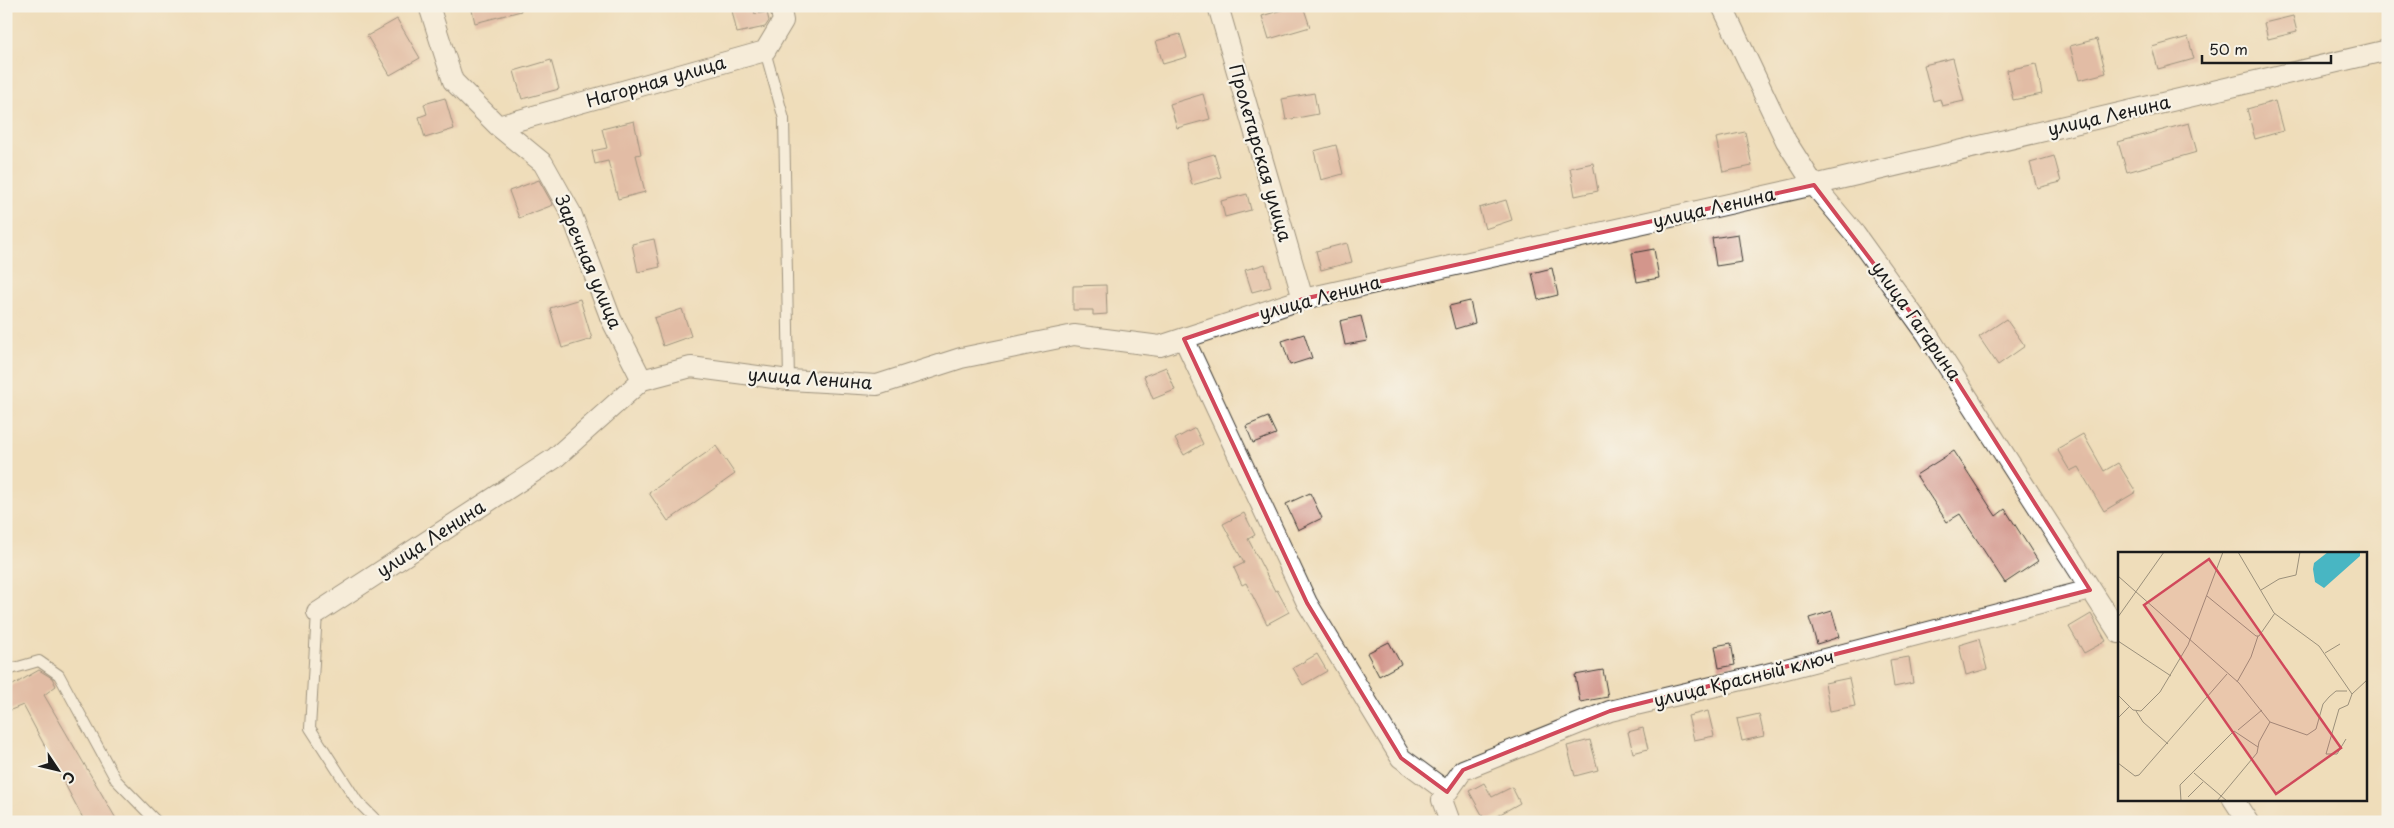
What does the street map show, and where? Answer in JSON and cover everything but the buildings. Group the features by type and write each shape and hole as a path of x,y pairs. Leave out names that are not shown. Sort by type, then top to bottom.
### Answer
{"street":[{"name":"Заречная улица","path":"429,6 453,80 498,126 543,163 571,214 611,319 642,380"},
{"path":"765,51 784,21 780,6"},
{"name":"Пролетарская улица","path":"1218,6 1303,299"},
{"name":"улица Гагарина","path":"1722,6 1786,141 1814,185 1855,234 1927,334 2118,632"},
{"name":"улица Ленина","path":"317,613 555,458 642,380 691,367 789,380 877,386 961,358 1074,335 1160,346 1303,299 1814,185 2388,50"},
{"name":"Нагорная улица","path":"498,126 765,51"},
{"path":"1184,338 1307,603 1401,758 1448,792 1442,800 1450,822"},
{"name":"улица Красный ключ","path":"1448,792 1463,770 1610,711 1767,674 2090,590"},
{"path":"2234,800 2248,822"}],"lane":[{"path":"765,51 784,119 789,380"},
{"path":"317,613 310,728 357,801 378,822"},
{"path":"6,675 11,669 40,660 60,675 116,780 157,822"}],"highlighted area":[{"path":"1814,185 1927,334 2090,590 1610,711 1463,770 1447,792 1401,758 1307,603 1184,339 1303,299"}]}
